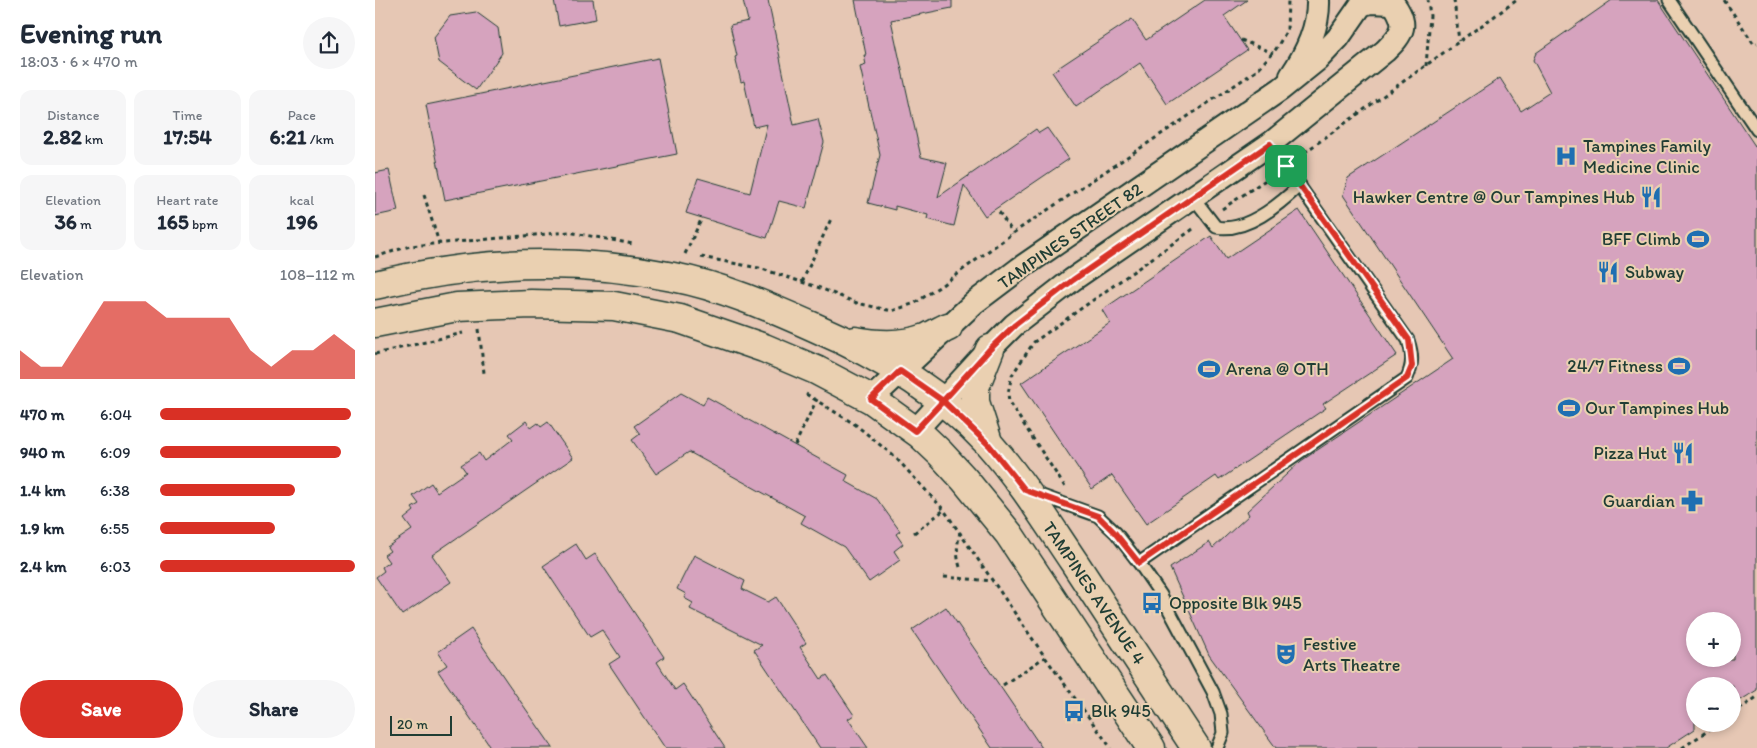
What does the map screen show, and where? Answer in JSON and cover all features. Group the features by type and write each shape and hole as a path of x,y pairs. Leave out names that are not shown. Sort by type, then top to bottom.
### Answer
{"main road":[{"name":"TAMPINES AVENUE 4","path":"375,285 416,275 465,268 562,264 611,267 675,277 734,294 778,311 843,339 900,371 943,401 989,445 1025,490 1196,748"},
{"path":"375,323 457,307 531,304 613,306 680,319 764,348 829,377 871,399 915,431 964,479 1009,534 1151,748"},
{"path":"843,339 875,345 903,342 925,338 948,327"},
{"path":"989,445 975,402 975,387 990,349"}],"street":[{"name":"TAMPINES STREET 82","path":"1281,89 1299,63 1311,38 1318,11 1318,0"},
{"name":"TAMPINES STREET 82","path":"871,399 974,303 1019,269 1281,89 1328,49 1361,5 1370,2 1391,1 1400,14 1402,28 1397,39 1378,57 1270,144 1073,280 1015,325 990,349 915,431"}],"lane":[{"path":"1669,0 1757,130"},
{"path":"1139,563 1407,378 1412,366 1409,340 1270,144"},
{"path":"1193,197 1216,227 1226,229 1245,224 1281,203 1300,185"},
{"path":"1025,490 1098,516 1115,533 1139,563 1161,595 1213,692 1221,714 1223,733 1217,748"}],"path":[{"path":"892,311 915,303 1013,233 1256,71 1273,53 1287,30 1288,0"},
{"path":"1426,66 1430,16 1429,0"},
{"path":"1454,0 1459,41"},
{"path":"1081,510 1009,402 1007,393 1011,375 1033,342 1286,166 1517,0"},
{"path":"1724,0 1754,44 1757,42"},
{"path":"1241,40 1273,53"},
{"path":"424,195 439,243"},
{"path":"999,212 1013,233"},
{"path":"685,254 701,220"},
{"path":"802,282 831,220"},
{"path":"375,354 479,329"},
{"path":"480,336 484,373"},
{"path":"795,444 829,377"},
{"path":"801,391 856,425 896,458 944,510 961,532 1045,657 1111,748"},
{"path":"915,533 944,510"},
{"path":"960,567 957,545 961,532"},
{"path":"944,577 994,581"},
{"path":"1003,685 1045,657"},
{"path":"1741,708 1757,697"},
{"path":"1682,748 1706,732"}],"building":[{"path":"554,0 593,0 596,19 559,26"},
{"path":"743,0 768,0 794,125 818,119 824,142 806,208 779,201 767,238 686,213 698,178 750,193 767,124 754,127 744,81 741,82 735,57 737,56 730,25 748,21"},
{"path":"855,0 952,0 952,8 891,20 921,157 947,163 938,197 1036,129 1039,133 1047,128 1069,159 985,216 964,185 954,226 927,219 928,215 895,206 895,210 868,203 880,155 860,67 866,65 864,55 866,55"},
{"path":"1205,0 1247,0 1224,16 1247,50 1167,104 1140,63 1076,107 1052,72 1132,19 1146,40"},
{"name":"Our Tampines Hub","path":"1612,0 1658,0 1757,149 1757,690 1741,700 1741,677 1686,677 1686,732 1690,732 1666,748 1276,748 1209,655 1170,568 1209,542 1213,548 1249,515 1247,511 1301,461 1453,359 1343,195 1348,178 1500,78 1521,111 1550,92 1533,60 1536,53"},
{"path":"476,12 498,28 502,53 476,90 439,62 434,37 450,16"},
{"path":"658,58 677,154 445,200 426,105"},
{"path":"389,170 398,211 375,216 375,173"},
{"name":"Arena @ OTH","path":"1299,210 1397,355 1323,404 1326,408 1219,480 1216,476 1146,524 1112,475 1092,489 1021,383 1110,323 1102,310 1211,236 1226,259"},
{"path":"681,393 703,405 707,397 848,475 845,481 877,499 900,531 896,534 903,544 894,551 900,560 869,582 844,547 801,523 805,516 689,452 656,474 632,440 640,434 634,426"},
{"path":"526,421 531,428 538,423 541,427 548,422 573,458 432,555 451,582 402,615 376,577 384,571 382,567 389,562 384,555 390,551 387,547 412,530 404,519 414,511 412,508 419,504 413,496 431,483 437,492 466,472 461,465 479,453 484,461 513,439 509,434"},
{"path":"576,544 586,560 595,554 664,657 657,662 675,690 683,684 725,748 665,748 609,664 620,657 602,630 590,637 543,566"},
{"path":"694,555 745,581 742,589 768,602 776,597 806,643 800,647 821,679 827,675 854,715 848,719 868,748 820,748 754,650 762,645 690,609 693,603 684,598 686,594 677,589"},
{"path":"946,607 1042,748 992,748 912,630"},
{"path":"471,629 553,748 491,748 438,671 447,665 438,652"}],"place":[{"name":"Tampines Family Medicine Clinic","path":"1566,156"},
{"name":"Hawker Centre @ Our Tampines Hub","path":"1651,197"},
{"name":"BFF Climb","path":"1698,239"},
{"name":"Subway","path":"1608,272"},
{"name":"24/7 Fitness","path":"1679,366"},
{"name":"Arena @ OTH","path":"1209,369"},
{"name":"Our Tampines Hub","path":"1569,408"},
{"name":"Pizza Hut","path":"1683,453"},
{"name":"Guardian","path":"1692,501"},
{"name":"Opposite Blk 945","path":"1152,603"},
{"name":"Festive Arts Theatre","path":"1286,654"},
{"name":"Blk 945","path":"1074,711"}],"route":[{"path":"1286,166 1270,144 1073,280 1015,325 990,349 943,401 900,371 871,399 915,431 943,401 989,445 1025,490 1098,516 1115,533 1139,563 1407,378 1412,366 1409,340 1286,166"}]}
